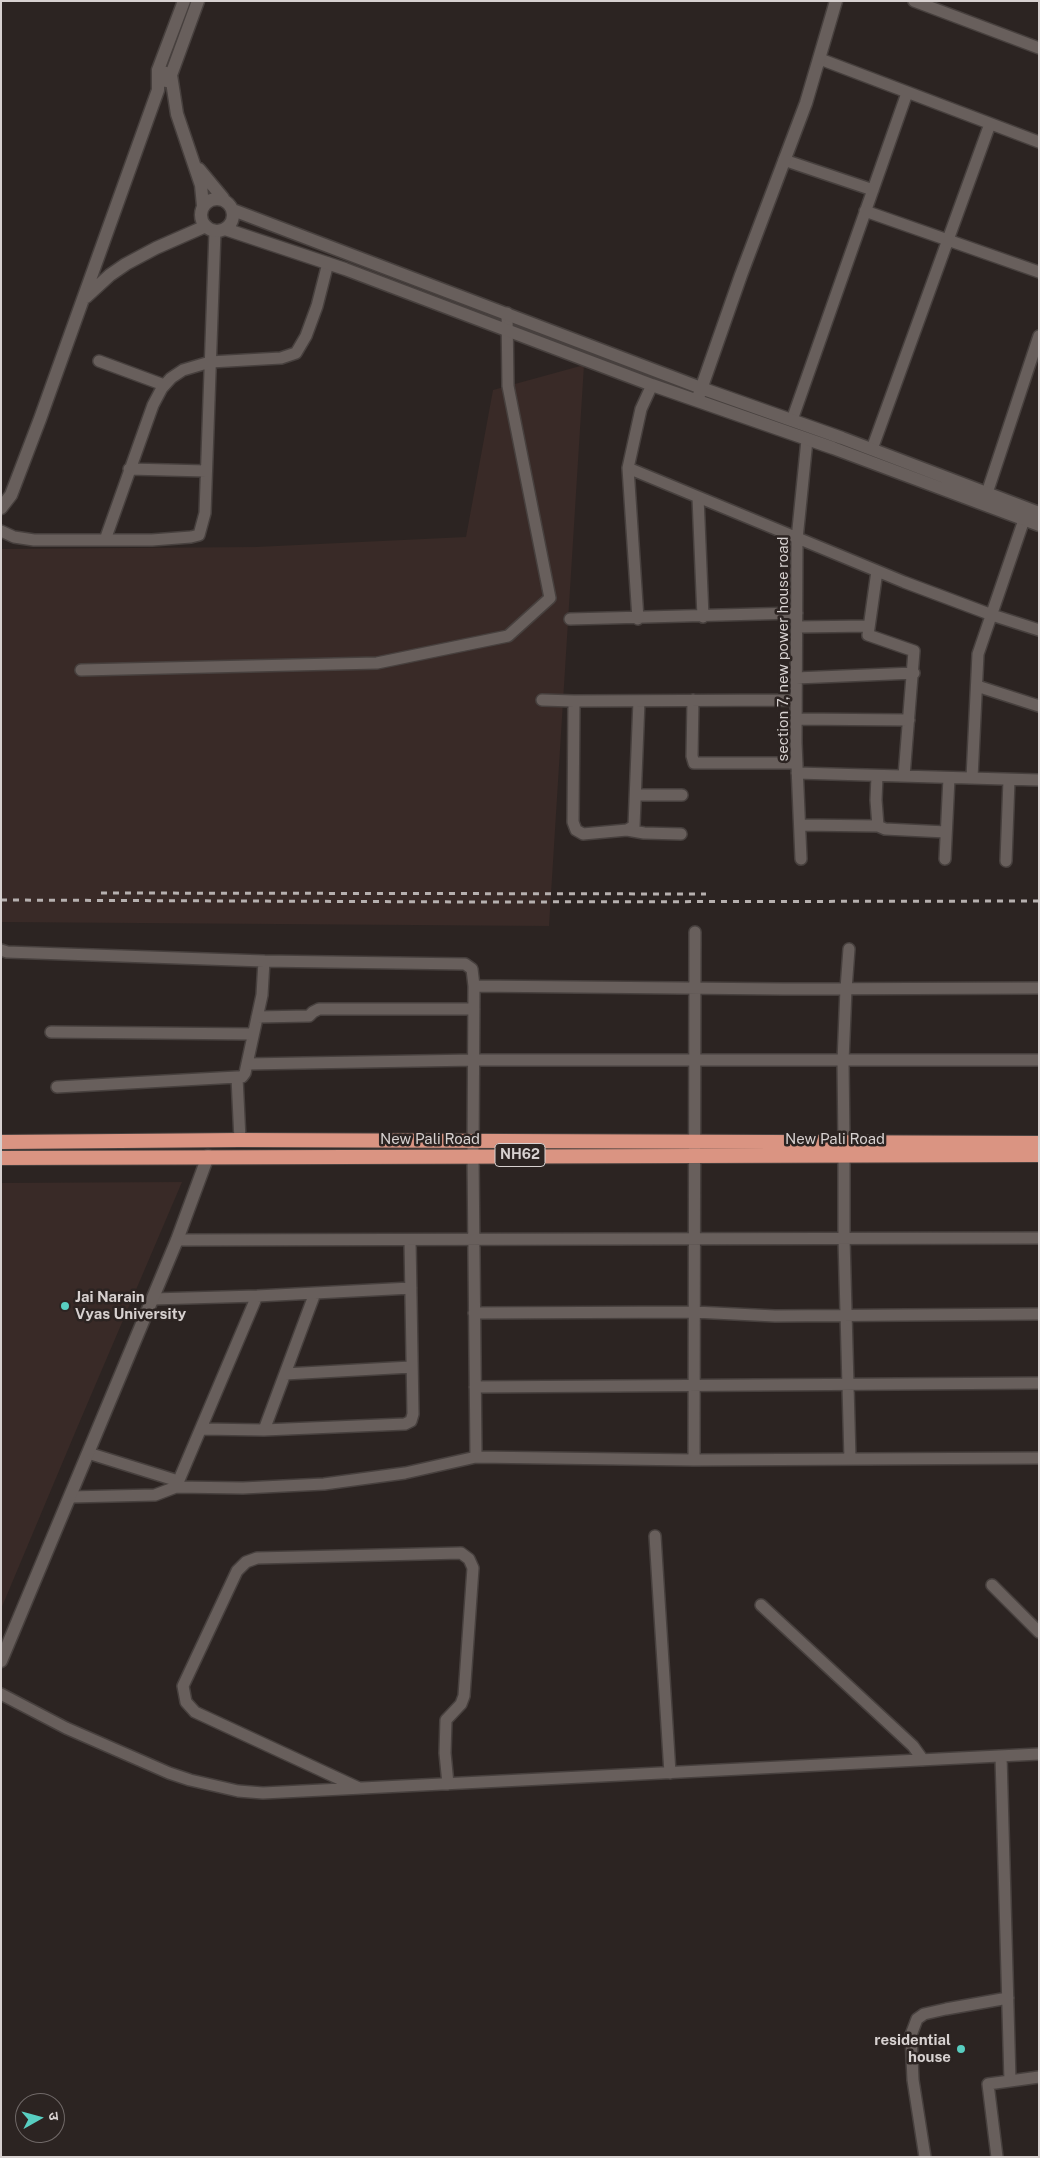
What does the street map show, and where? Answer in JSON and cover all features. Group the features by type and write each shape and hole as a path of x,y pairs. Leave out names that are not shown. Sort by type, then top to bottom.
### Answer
{"highway":[{"name":"New Pali Road","path":"1,1142 240,1140 473,1148"},
{"name":"New Pali Road","path":"844,1149 1039,1142"},
{"name":"New Pali Road","path":"1,1158 208,1156 473,1148 844,1149 1039,1155"}],"street":[{"path":"1,508 10,495 17,478 82,302 158,90 158,70 184,1"},
{"path":"158,90 171,75 198,1"},
{"path":"697,401 806,103 836,1"},
{"path":"914,1 944,7 1039,48"},
{"path":"820,58 907,93 1039,142"},
{"path":"158,70 171,75"},
{"path":"171,75 177,114 201,185 203,206 201,217 216,229 328,263 652,385 807,440 1030,514"},
{"path":"792,420 907,93"},
{"path":"872,449 990,124"},
{"path":"784,160 873,190"},
{"path":"193,161 233,210 701,388 988,493 1030,514 1039,525"},
{"path":"203,206 211,199 223,198"},
{"path":"82,302 93,289 126,264 156,248 216,229 232,221 233,210"},
{"path":"865,212 1039,272"},
{"path":"1,530 14,536 34,540 152,540 200,535 205,512 216,229"},
{"path":"105,540 153,404 164,385 184,370 210,362 281,358 296,353 306,336 317,306 328,263"},
{"path":"81,670 377,662 508,636 550,598 508,386 507,313"},
{"path":"988,493 1039,336"},
{"path":"98,361 164,385"},
{"path":"638,619 628,468 641,409 652,385"},
{"name":"section 7, new power house road","path":"801,859 796,719 797,539 807,440"},
{"path":"628,468 877,571 992,615 1039,630"},
{"path":"129,469 206,471"},
{"path":"698,497 703,616"},
{"path":"972,778 978,654 1030,514"},
{"path":"877,571 868,635 914,651 914,673 904,776"},
{"path":"570,619 638,619 797,613"},
{"path":"797,627 870,626"},
{"path":"796,678 914,673"},
{"path":"977,686 1039,706"},
{"path":"542,700 796,700"},
{"path":"693,700 692,756 694,763 797,768 877,776 1039,780"},
{"path":"574,701 573,822 576,830 583,834 627,830 644,833 681,834"},
{"path":"627,830 634,826 635,820 639,701"},
{"path":"796,719 910,720"},
{"path":"877,776 878,826"},
{"path":"945,859 949,778"},
{"path":"1006,861 1009,780"},
{"path":"636,795 682,795"},
{"path":"800,825 878,826 886,829 946,832"},
{"path":"694,1460 695,932"},
{"path":"850,949 843,1061 844,1239 850,1459"},
{"path":"1,950 7,952 264,961 465,964 472,969 474,986 473,1148 476,1458"},
{"path":"57,1087 237,1077 244,1075 262,995 264,961"},
{"path":"474,986 846,989 1039,988"},
{"path":"257,1018 309,1016 319,1009 474,1009"},
{"path":"51,1032 253,1034"},
{"path":"247,1064 474,1060 1039,1060"},
{"path":"237,1077 240,1140"},
{"path":"1,1661 178,1240 208,1156"},
{"path":"178,1240 1039,1238"},
{"path":"202,1429 264,1430 405,1424 411,1421 410,1240"},
{"path":"153,1299 411,1288"},
{"path":"264,1430 315,1293"},
{"path":"70,1497 154,1495 177,1484 257,1296"},
{"path":"474,1313 694,1312 775,1316 1039,1314"},
{"path":"284,1374 411,1367"},
{"path":"475,1387 694,1387 1039,1383"},
{"path":"88,1453 177,1484 243,1488 324,1484 405,1473 476,1458 694,1460 1039,1458"},
{"path":"655,1536 670,1773"},
{"path":"361,1789 195,1712 186,1702 184,1686 237,1571 246,1562 257,1558 461,1554 469,1559 473,1568 464,1696 461,1704 446,1720 448,1784"},
{"path":"992,1584 1039,1632"},
{"path":"760,1605 913,1746 922,1760"},
{"path":"1,1694 66,1728 123,1754 190,1780 238,1791 262,1793 1039,1754"},
{"path":"1001,1756 1010,2081"},
{"path":"925,2157 913,2080 911,2035 917,2019 924,2014 946,2008 1008,1998"},
{"path":"996,2157 988,2084 1039,2077"}],"shaded area":[{"path":"584,365 549,926 1,922 1,549 256,547 466,537 493,390"},
{"name":"Jai Narain Vyas University","path":"182,1182 77,1428 1,1609 1,1183"}],"railway":[{"path":"101,893 706,894"},
{"path":"1,900 479,902 1039,901"}],"place":[{"name":"Jai Narain Vyas University","path":"65,1306"},
{"name":"residential house","path":"961,2049"}]}
